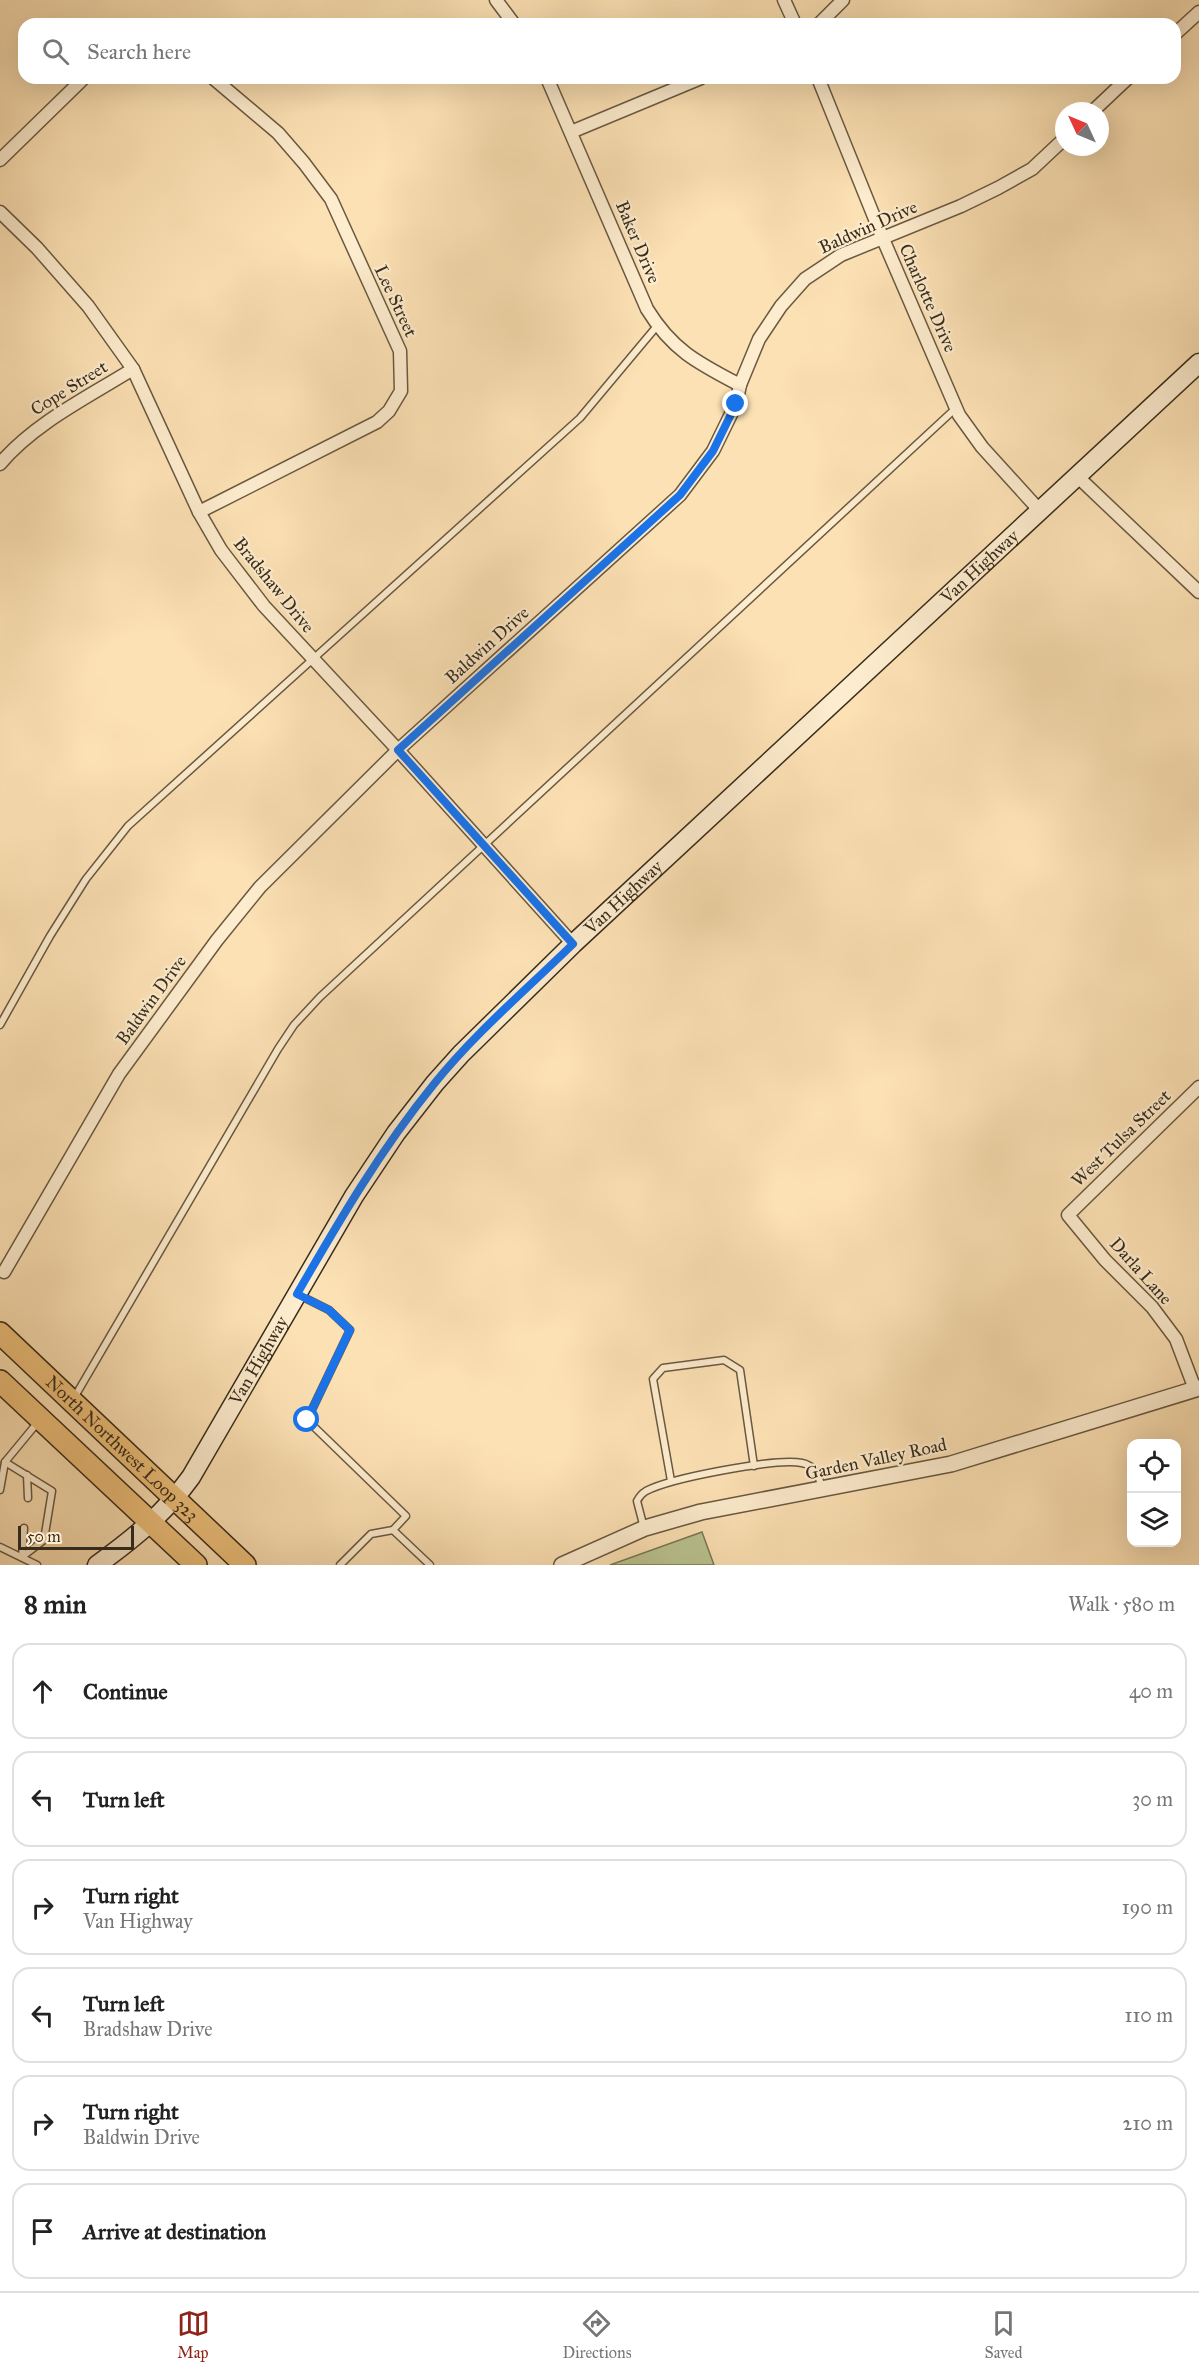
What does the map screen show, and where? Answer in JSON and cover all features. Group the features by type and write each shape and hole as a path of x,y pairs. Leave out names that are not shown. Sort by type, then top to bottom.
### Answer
{"highway":[{"name":"North Northwest Loop 323","path":"0,1333 245,1565"},
{"name":"North Northwest Loop 323","path":"0,1381 196,1565"}],"main road":[{"name":"Van Highway","path":"97,1565 151,1523 175,1499 191,1477 375,1163 435,1083 497,1017 573,944 1199,363"}],"street":[{"path":"496,0 510,18"},
{"path":"784,0 792,18"},
{"path":"825,18 843,0"},
{"path":"1181,28 1199,12"},
{"path":"0,160 78,84"},
{"name":"Lee Street","path":"199,512 376,422 389,411 401,391 400,351 331,199 278,133 220,84"},
{"name":"Baker Drive","path":"550,84 647,309 657,326 676,346 695,361 740,385"},
{"path":"571,132 687,84"},
{"name":"Charlotte Drive","path":"820,84 883,239 956,408 973,437 1041,512"},
{"path":"1103,102 1122,84"},
{"name":"Baldwin Drive","path":"4,1272 119,1074 260,887 398,750 680,495 713,451 736,404 740,385 759,339 781,306 805,279 842,255 961,206 1007,183 1032,169 1055,147"},
{"name":"Bradshaw Drive","path":"0,212 37,248 88,306 133,369 199,512 228,559 264,606 573,944"},
{"name":"Cope Street","path":"0,464 13,448 29,435 133,369"},
{"path":"1078,477 1199,592"},
{"name":"West Tulsa Street","path":"1068,1215 1199,1087"},
{"name":"Darla Lane","path":"1068,1215 1105,1260 1152,1307 1176,1339 1197,1388"},
{"name":"Garden Valley Road","path":"562,1565 645,1528 730,1506 951,1464 1197,1388"}],"lane":[{"path":"0,1025 50,936 86,879 128,826 580,418 657,326"},
{"path":"73,1401 294,1025 320,997 956,408"},
{"path":"297,1294 329,1310 350,1330 307,1420 406,1516 393,1530 371,1534 340,1565"},
{"path":"671,1481 653,1379 663,1368 724,1360 740,1370 754,1466"},
{"path":"0,1490 5,1462 40,1419"},
{"path":"5,1462 52,1491 44,1540 22,1557"},
{"path":"645,1528 637,1501 643,1493 671,1481 754,1466 804,1463 818,1472 823,1490"},
{"path":"27,1475 28,1498"},
{"path":"22,1557 24,1528"},
{"path":"393,1530 430,1565"},
{"path":"0,1547 37,1565"}],"green space":[{"path":"702,1532 714,1565 610,1565"}],"route":[{"path":"307,1420 350,1330 329,1310 297,1294 375,1163 435,1083 497,1017 573,944 398,750 680,495 713,451 736,404"}]}
